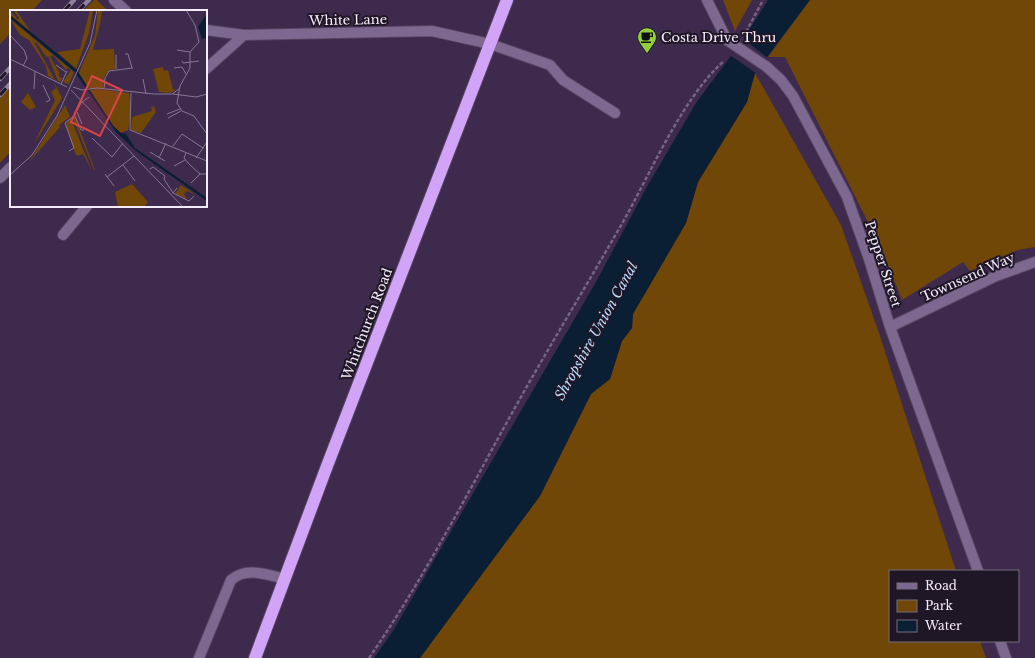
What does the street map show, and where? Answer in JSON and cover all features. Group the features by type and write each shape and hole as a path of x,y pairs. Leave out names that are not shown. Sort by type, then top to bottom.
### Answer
{"highway":[{"name":"Whitchurch Road","path":"254,658 507,0"}],"street":[{"path":"114,0 125,10"},
{"name":"Pepper Street","path":"707,0 727,40 767,67 781,80 792,96 847,197 869,259 890,327 978,570"},
{"name":"White Lane","path":"207,30 244,35 432,31 490,44 550,65 563,80 615,113"},
{"path":"207,68 244,35"},
{"path":"0,178 10,168"},
{"path":"63,235 86,207"},
{"name":"Townsend Way","path":"890,327 996,276 1035,262"},
{"path":"199,658 232,580 236,576 251,572 285,579"},
{"path":"1000,642 1006,658"}],"path":[{"path":"743,38 763,0"},
{"path":"369,658 426,568 521,396 624,220 682,115 714,70 730,56"}],"green space":[{"path":"0,0 42,0 33,10 10,10 10,34 0,44"},
{"path":"94,0 97,0 107,10 84,10"},
{"path":"723,0 752,0 735,31"},
{"path":"810,0 1035,0 1035,247 1018,250 970,271 963,262 902,300 883,252 785,57 768,57"},
{"path":"755,73 841,225 879,333 956,570 889,570 889,642 980,642 986,658 420,658 540,496 591,394 610,379 622,341 632,328 633,314 686,223 698,182 747,102"},
{"path":"10,87 10,152 0,163 0,98"}],"water":[{"name":"Shropshire Union Canal","path":"768,0 810,0 755,73 747,102 698,182 686,223 633,314 632,328 622,341 610,379 591,394 540,496 420,658 374,658 393,631 596,282 648,185 696,103 742,41"}],"pier":[{"path":"742,38 769,59 757,74 730,55"}],"railway":[{"path":"65,10 74,0"},
{"path":"79,10 89,0"},
{"path":"0,79 10,68"},
{"path":"0,95 10,84"}],"place":[{"name":"Costa Drive Thru","path":"647,54"}]}
